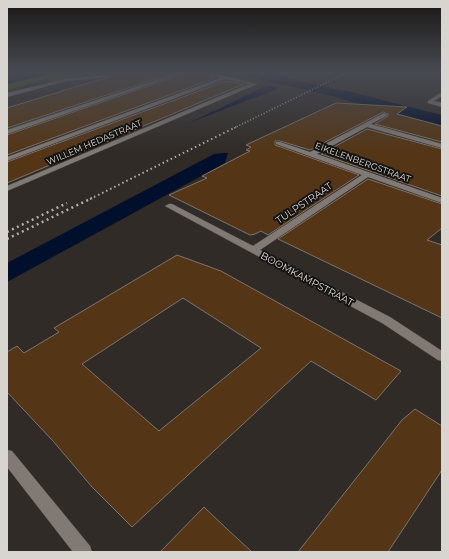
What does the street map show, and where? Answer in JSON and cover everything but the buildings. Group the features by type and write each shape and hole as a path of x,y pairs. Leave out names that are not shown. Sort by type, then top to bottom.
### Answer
{"street":[{"path":"7,132 103,99"},
{"path":"7,159 167,99"},
{"name":"WILLEM HEDASTRAAT","path":"7,189 219,99"},
{"path":"434,99 430,102 442,105"},
{"path":"312,154 384,115"},
{"path":"367,125 442,146"},
{"name":"EIKELENBERGSTRAAT","path":"278,143 442,201"},
{"name":"TULPSTRAAT","path":"253,250 368,174"},
{"name":"BOOMKAMPSTRAAT","path":"169,206 386,320 442,357"},
{"path":"7,456 84,552"}],"water":[{"path":"239,99 251,99 189,123"},
{"path":"342,99 378,99 442,115 442,126"},
{"path":"228,153 225,163 7,282 7,263 214,154"}],"railway":[{"path":"234,128 293,99"},
{"path":"90,199 236,127"},
{"path":"7,239 92,198"},
{"path":"7,232 67,203"}]}
